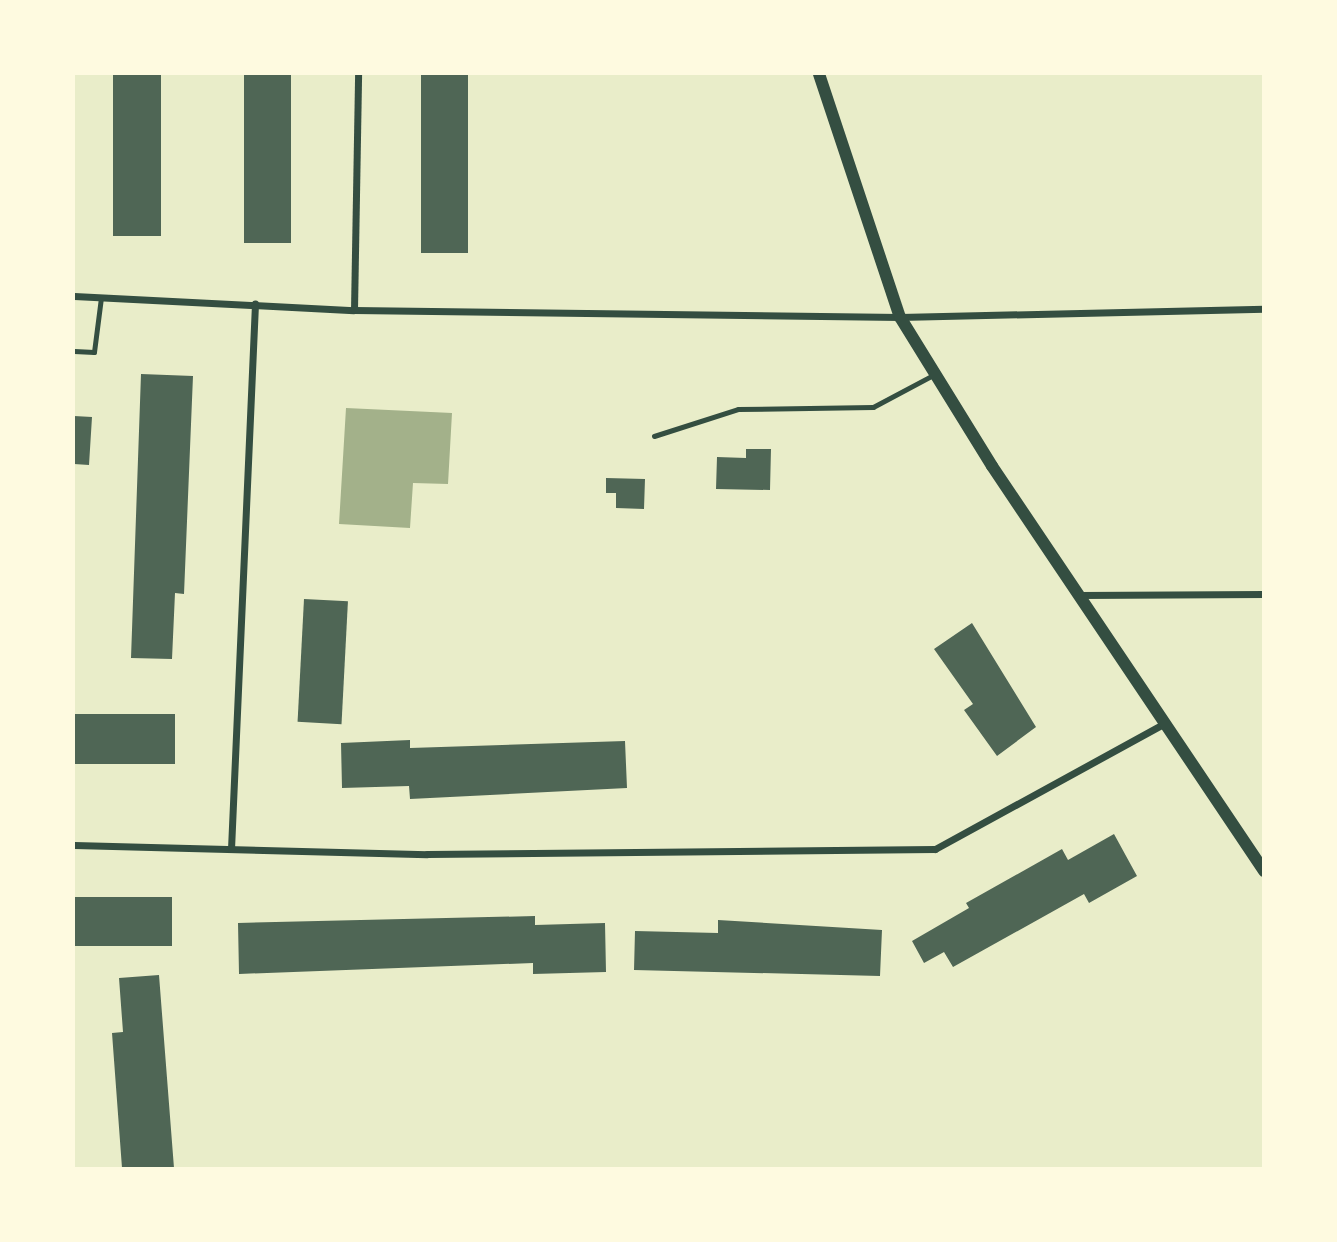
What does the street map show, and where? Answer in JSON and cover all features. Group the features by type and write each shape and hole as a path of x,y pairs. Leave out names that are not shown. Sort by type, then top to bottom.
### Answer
{"street":[{"path":"355,310 358,74"},
{"path":"819,74 900,317 1264,871"},
{"path":"74,296 355,310 900,317 1264,309"},
{"path":"231,849 255,304"},
{"path":"1080,594 1264,594"},
{"path":"74,845 482,854 935,849 1165,723"}],"lane":[{"path":"74,351 94,352 101,297"},
{"path":"654,436 738,409 873,407 935,374"}],"shaded area":[{"path":"346,408 452,413 448,484 413,483 410,528 339,524"}],"building":[{"path":"113,74 161,74 161,236 113,236"},
{"path":"244,74 291,74 291,243 244,243"},
{"path":"421,74 468,74 468,253 421,253"},
{"path":"141,374 193,376 184,594 175,593 172,659 131,658"},
{"path":"74,416 92,417 89,465 74,464"},
{"path":"746,449 771,449 770,490 716,489 717,457 746,458"},
{"path":"606,478 645,479 644,509 616,508 616,493 606,493"},
{"path":"304,599 348,601 342,724 298,722"},
{"path":"972,623 1036,727 997,756 964,710 973,704 934,649"},
{"path":"74,714 175,714 175,764 74,764"},
{"path":"410,740 410,748 625,741 627,788 410,799 409,786 342,788 341,743"},
{"path":"1114,834 1137,876 1089,903 1084,894 953,967 944,952 924,963 912,941 969,908 966,903 1062,849 1068,860"},
{"path":"74,897 172,897 172,946 74,946"},
{"path":"535,916 535,925 605,923 606,972 533,974 533,963 239,974 238,923"},
{"path":"718,920 882,930 880,976 634,970 635,931 718,933"},
{"path":"159,975 174,1168 122,1168 112,1033 123,1032 119,978"}]}
